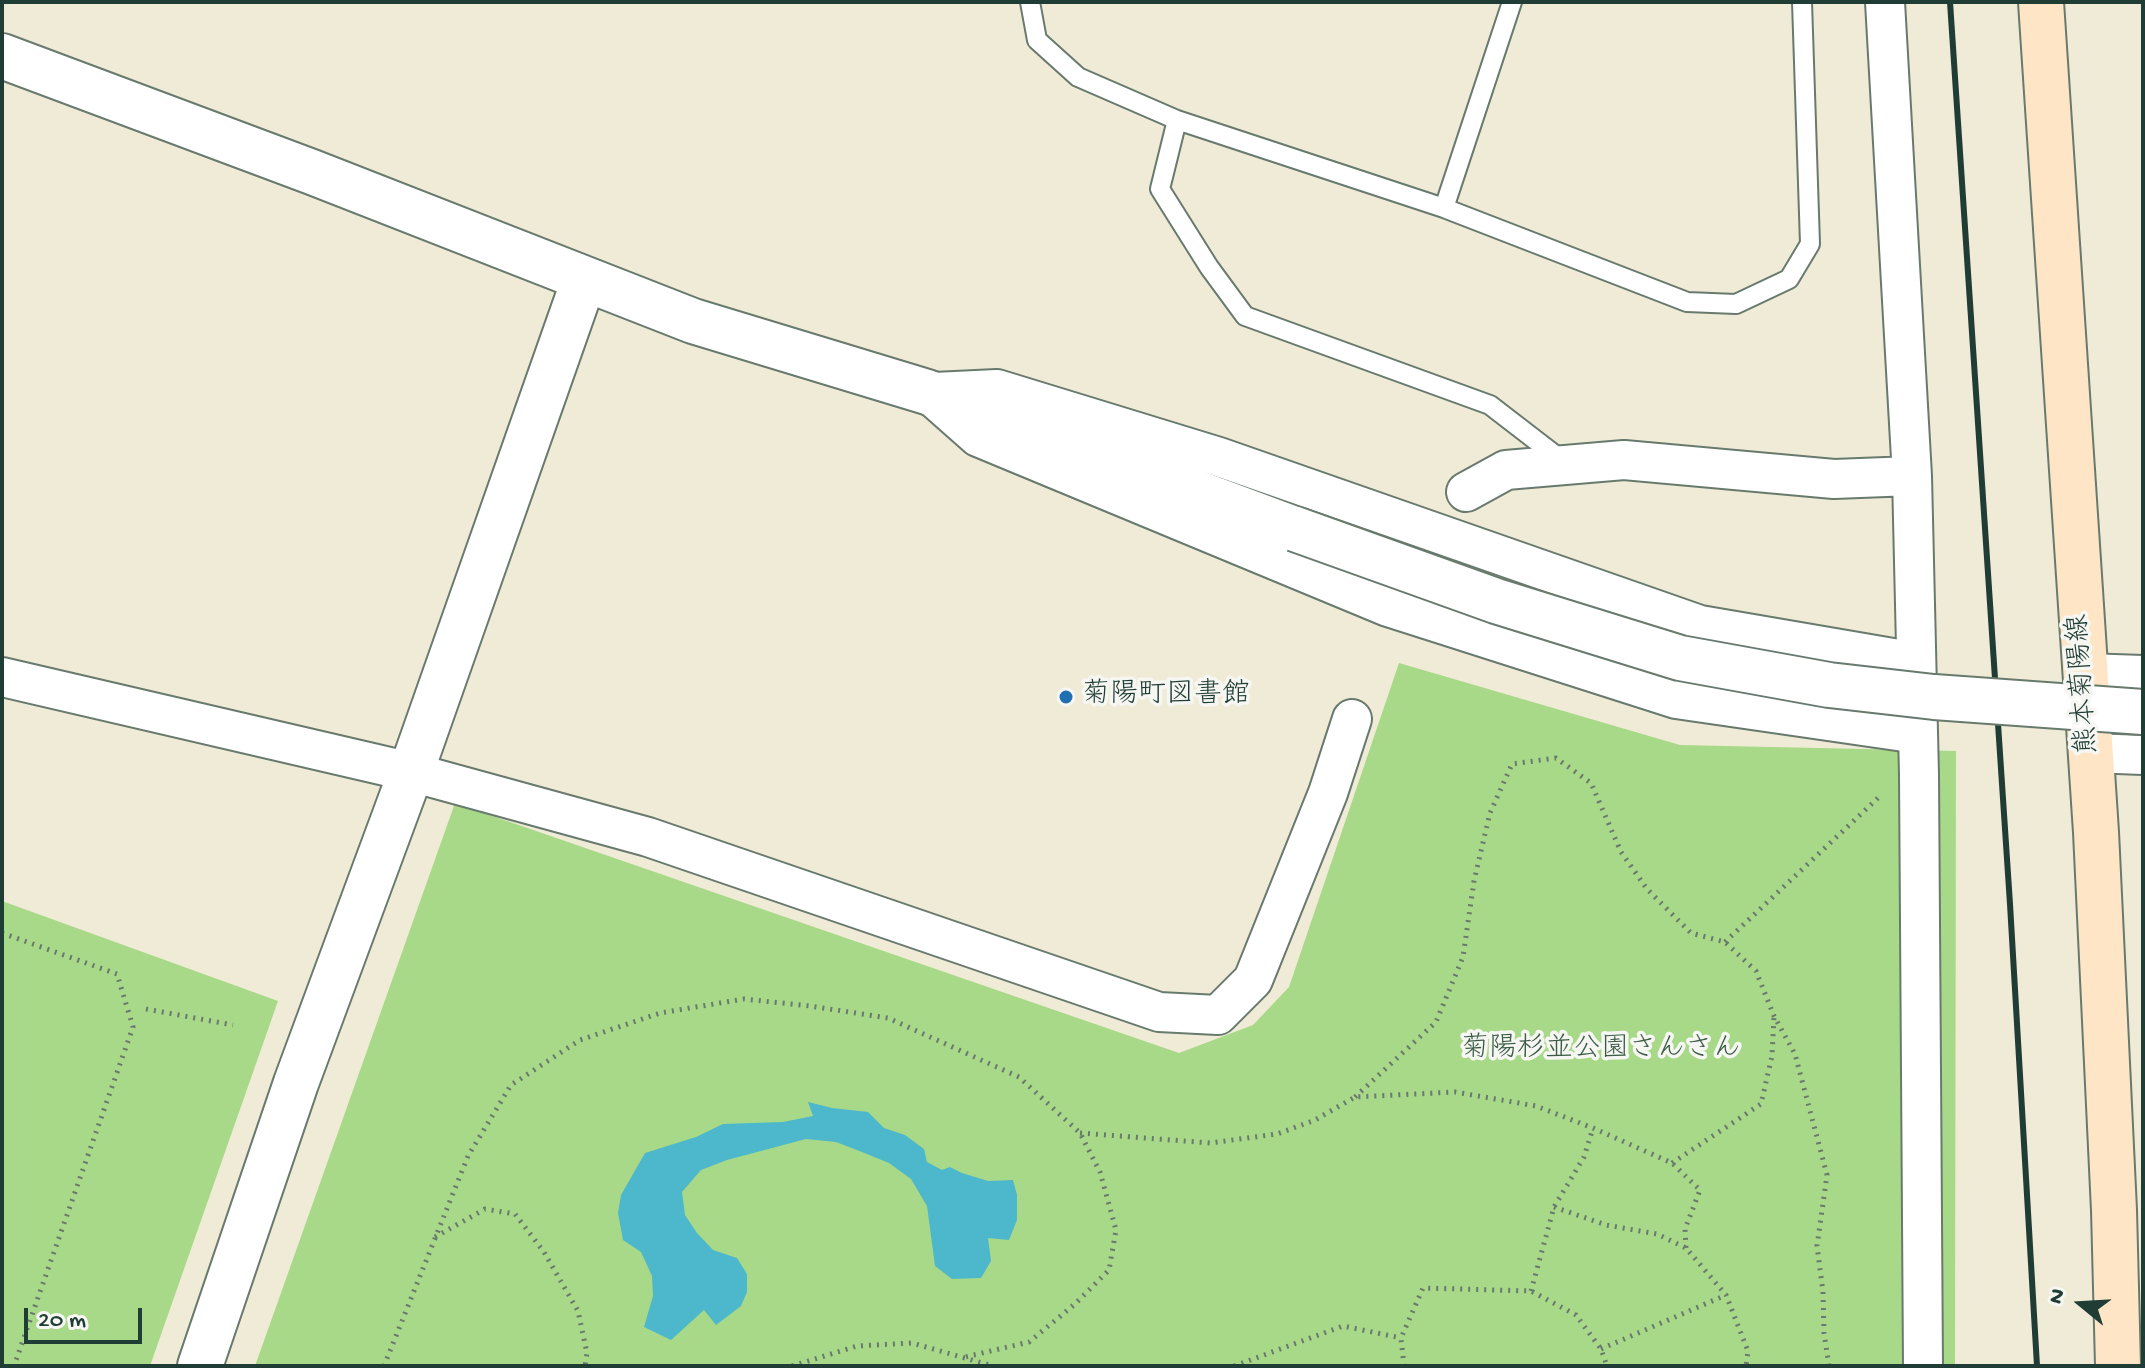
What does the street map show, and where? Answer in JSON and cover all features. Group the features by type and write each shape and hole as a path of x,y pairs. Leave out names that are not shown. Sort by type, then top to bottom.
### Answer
{"main road":[{"name":"熊本菊陽線","path":"2041,2 2091,753 2114,1210 2118,1366"}],"street":[{"path":"1885,2 1912,476 1918,734 1923,1366"},
{"path":"2,56 312,172 693,321 927,392 1496,601 1680,658 1844,687 2143,712"},
{"path":"200,1366 296,1083 411,772 584,280"},
{"path":"927,392 997,389 1219,457 1700,625 1916,662"},
{"path":"927,392 978,437 1388,607 1676,699 1918,734"},
{"path":"1466,492 1506,470 1624,460 1834,479 1912,476"},
{"path":"2084,673 2143,675"},
{"path":"2,677 411,772 648,837 1159,1012 1218,1015 1253,980 1323,807 1352,719"},
{"path":"2091,753 2143,755"}],"lane":[{"path":"1030,2 1037,40 1078,77 1177,120 1444,208 1687,302 1736,304 1789,279 1810,244 1802,2"},
{"path":"1444,208 1512,2"},
{"path":"1177,120 1160,189 1209,267 1245,316 1490,405 1567,465"}],"path":[{"path":"1080,1133 1210,1143 1277,1134 1315,1120 1355,1097 1436,1022 1463,957 1474,881 1490,813 1512,764 1556,758 1591,783 1621,852 1647,889 1691,933 1725,942 1756,971 1774,1016 1795,1054 1827,1175 1817,1246 1829,1366"},
{"path":"1725,942 1879,797 1879,813"},
{"path":"2,933 117,974 133,1027 14,1366"},
{"path":"384,1366 468,1156 511,1085 580,1040 660,1013 744,999 888,1018 1019,1077 1080,1133 1100,1172 1116,1230 1109,1270 1075,1304 1029,1342 965,1357"},
{"path":"146,1009 233,1025"},
{"path":"1672,1163 1761,1104 1772,1056 1774,1016"},
{"path":"1355,1097 1455,1092 1536,1106 1672,1163 1700,1190 1685,1229 1686,1248"},
{"path":"1531,1291 1554,1207 1584,1157 1593,1128"},
{"path":"1554,1207 1606,1225 1657,1234 1686,1248 1726,1295 1748,1351 1746,1366"},
{"path":"434,1238 485,1209 515,1214 544,1252 578,1311 587,1353 585,1366"},
{"path":"1404,1366 1401,1338 1423,1288 1531,1291 1576,1315 1601,1349 1607,1366"},
{"path":"1601,1349 1726,1295"},
{"path":"1234,1366 1343,1326 1401,1338"},
{"path":"792,1366 857,1346 912,1343 993,1366"}],"green space":[{"name":"菊陽杉並公園さんさん","path":"1399,663 1680,745 1956,751 1955,1366 255,1366 455,803 1179,1053 1253,1025 1289,987"},
{"path":"2,901 278,1001 150,1366 2,1366"}],"water":[{"path":"808,1102 868,1112 884,1128 905,1135 924,1149 927,1162 942,1170 950,1167 988,1181 1013,1180 1017,1195 1017,1220 1009,1240 988,1238 991,1261 981,1278 952,1279 935,1266 927,1206 911,1179 889,1163 836,1142 806,1139 701,1170 682,1192 685,1215 697,1233 713,1250 737,1258 747,1274 747,1292 741,1306 716,1325 704,1310 671,1340 644,1327 653,1296 652,1276 641,1252 623,1240 618,1213 621,1195 645,1153 696,1137 723,1124 783,1122 813,1116"}],"railway":[{"path":"1950,2 2010,904 2037,1366"}],"place":[{"name":"菊陽町図書館","path":"1066,697"}]}
